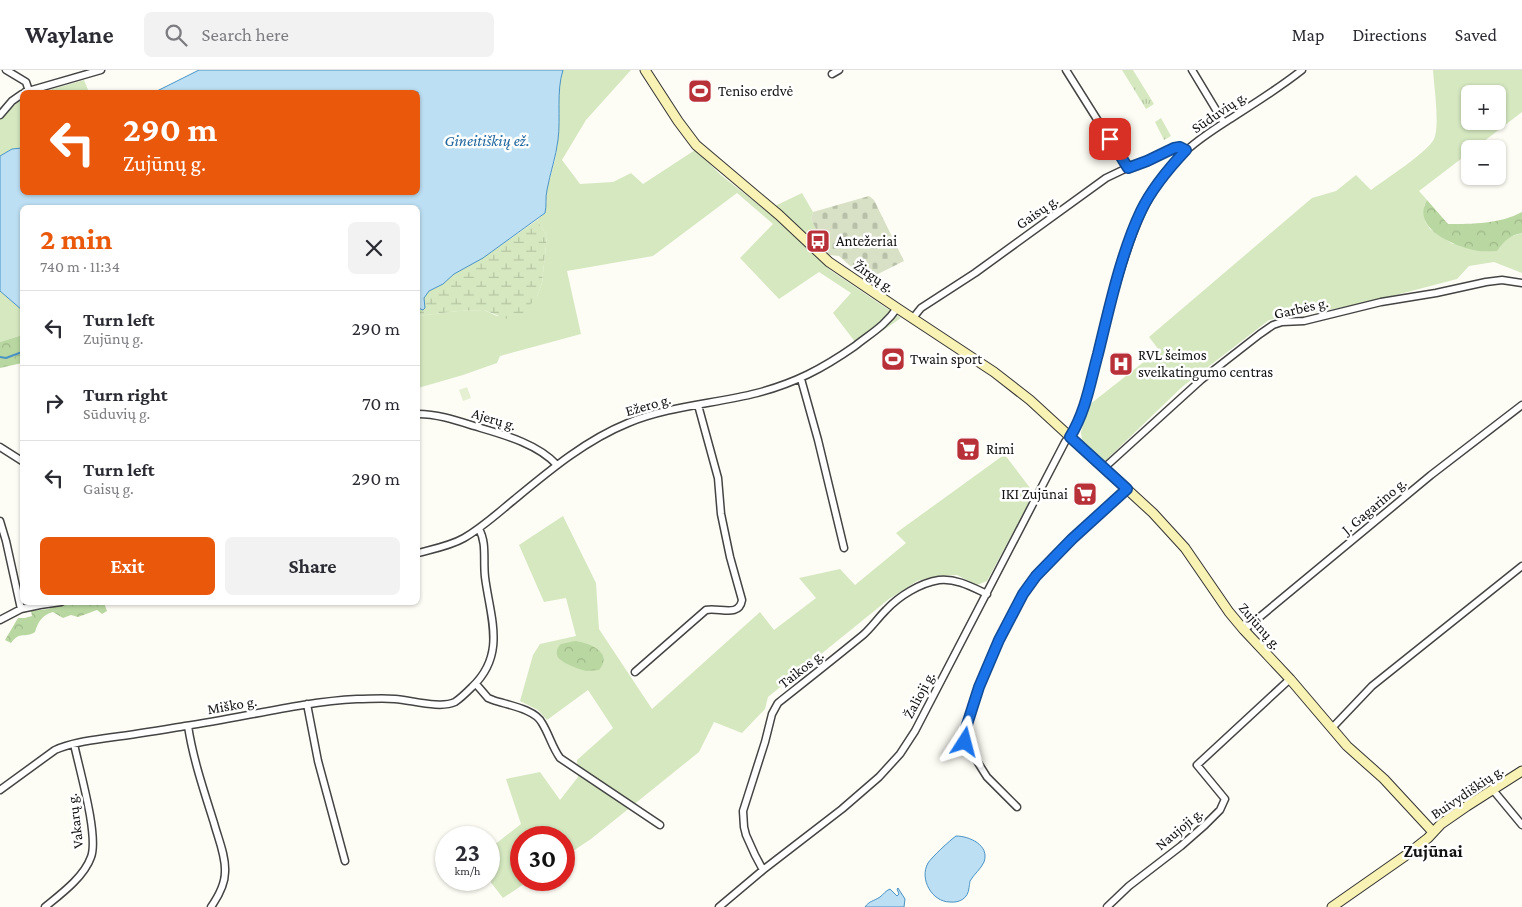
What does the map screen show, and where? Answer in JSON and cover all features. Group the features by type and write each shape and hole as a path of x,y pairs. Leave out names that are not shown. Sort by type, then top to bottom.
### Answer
{"street":[{"path":"6,70 26,82 26,90"},
{"path":"33,90 101,70"},
{"name":"Žirgų g.","path":"645,70 672,114 696,146 779,215 829,262 994,372 1030,400 1070,437"},
{"path":"1066,70 1128,168"},
{"path":"1192,70 1224,123"},
{"name":"Sūduvių g.","path":"1070,437 1082,414 1107,319 1134,228 1152,193 1186,150 1283,85 1302,70"},
{"path":"0,115 12,101 20,96"},
{"name":"Gaisų g.","path":"912,318 921,308 974,273 1106,178 1174,148 1180,147 1186,150"},
{"name":"Garbės g.","path":"1104,468 1201,380 1260,334 1282,322 1304,321 1381,302 1486,282 1502,280 1522,283"},
{"name":"Ežero g.","path":"420,552 434,549 462,539 479,529 557,465 601,436 624,424 657,414 756,393 801,379 833,361 884,324 896,308"},
{"path":"801,379 844,548"},
{"name":"J. Gagarino g.","path":"1244,630 1431,475 1522,404"},
{"path":"636,672 706,610 712,608 734,610 741,604 742,600 721,514 718,478 698,405"},
{"name":"Ajerų g.","path":"420,414 432,414 512,437 552,460 557,465"},
{"name":"Zujūnų g.","path":"1070,437 1153,512 1174,534 1229,612 1244,630 1290,679 1358,757 1395,790 1433,832"},
{"name":"Žalioji g.","path":"719,907 880,777 900,754 915,731 1065,442 1070,437"},
{"path":"0,447 20,460"},
{"path":"1017,807 987,777 965,742 964,734 976,696 999,640 1023,594 1036,576 1072,539 1127,489"},
{"path":"0,521 20,604"},
{"name":"Miško g.","path":"0,790 55,750 74,744 188,726 307,704 356,699 384,699 448,704 455,702 476,684 486,670 490,660 494,636 494,625 485,577 484,540 479,529"},
{"path":"1332,728 1372,686 1522,566"},
{"name":"Taikos g.","path":"763,870 746,835 743,811 772,714 778,702 866,632 888,608 911,591 938,580 948,580 961,583 987,594"},
{"path":"20,605 21,609"},
{"path":"0,620 21,609 40,605"},
{"name":"Naujoji g.","path":"1107,907 1129,886 1181,846 1220,810 1225,799 1197,765 1290,679"},
{"path":"476,684 488,698 535,714 542,723 560,758 660,825"},
{"path":"307,704 318,761 344,861"},
{"path":"188,726 191,750 222,849 226,869 224,879 211,907"},
{"name":"Vakarų g.","path":"45,907 78,877 93,851 88,805 74,744"},
{"name":"Buivydiškių g.","path":"1332,907 1405,856 1467,806 1522,771"},
{"path":"1493,790 1522,825"}],"green space":[{"path":"563,70 631,70 586,120 562,160 580,184 613,182 631,173 643,184 695,150 722,176 778,220 830,270 901,318 859,347 833,313 851,293 819,272 779,299 740,258 773,224 737,193 653,256 567,271 581,334 500,356 497,363 420,387 420,316 484,310 497,316 537,297 542,283 547,236 537,220 546,209 547,189 556,153 559,131"},
{"path":"1122,70 1133,70 1154,104 1146,109"},
{"path":"1433,70 1522,70 1522,112 1506,124 1506,85 1461,85 1461,130 1499,130 1486,140 1461,140 1461,159 1419,191 1427,200 1424,206 1425,221 1430,229 1453,244 1503,242 1509,237 1522,233 1522,273 1494,262 1469,266 1457,279 1349,306 1269,320 1182,387 1103,463 1082,441 1081,432 1089,405 1159,350 1149,337 1312,198 1336,191 1356,175 1371,190 1405,166 1430,145 1434,139 1437,116"},
{"path":"84,80 88,90 49,90"},
{"path":"20,101 20,148 12,149 0,156 0,116"},
{"path":"1161,118 1171,136 1164,140 1155,122"},
{"path":"802,193 813,212 811,219 829,255 775,206"},
{"path":"869,196 874,200 904,261 866,280 839,256 829,255 811,219 813,212"},
{"path":"1427,200 1448,224 1496,221 1522,212 1522,233 1508,239 1497,251 1479,251 1464,248 1436,234 1429,227 1424,219"},
{"path":"537,220 547,236 542,283 537,297 524,312 514,319 507,319 484,310 420,316 420,309 422,310 425,304 424,298 429,291 483,258"},
{"path":"0,291 20,308 20,335 0,342"},
{"path":"19,336 20,363 0,368 0,342"},
{"path":"467,387 471,398 463,401 459,390"},
{"path":"1005,455 1034,493 987,581 977,585 957,575 937,576 917,581 889,599 768,697 765,709 742,733 714,722 699,752 591,839 575,850 575,826 518,826 521,824 506,779 540,772 560,800 578,777 577,760 613,728 588,690 547,720 538,710 520,701 533,655 540,644 576,636 566,598 544,602 519,545 563,516 596,583 599,629 652,709 760,612 774,630 816,598 799,578 840,569 855,585 906,543 896,533"},
{"path":"54,605 105,605 107,611 102,614 97,610 78,617 71,615 63,618 53,612 41,619 35,632 17,637 11,643 5,640 18,618 32,616 31,611 49,609"},
{"path":"575,641 593,646 602,653 604,658 603,664 599,670 587,671 580,669 558,658 557,650 561,644"},
{"path":"510,833 510,891 514,891 503,898 498,891 500,891 500,840"}],"water":[{"name":"Gineitiškių ež.","path":"199,70 563,70 559,96 558,140 546,193 545,213 483,258 429,291 424,298 425,308 423,310 420,309 420,205 20,205 20,308 0,291 0,156 12,149 20,148 20,195 420,195 420,90 159,90"},
{"path":"956,836 967,838 977,843 981,846 985,856 983,865 970,881 965,897 960,901 950,902 944,901 933,894 926,882 925,876 928,863"},
{"path":"898,888 905,899 904,907 865,907 890,889 897,896 899,894"}],"waterway":[{"path":"0,357 6,358 20,353"}],"place":[{"name":"Teniso erdvė","path":"700,91"},
{"name":"Antežeriai","path":"818,241"},
{"name":"Twain sport","path":"893,359"},
{"name":"RVL šeimos sveikatingumo centras","path":"1121,364"},
{"name":"Rimi","path":"968,449"},
{"name":"IKI Zujūnai","path":"1085,494"}],"district":[{"name":"Zujūnai","path":"1433,851"}],"route":[{"path":"965,742 964,734 979,687 999,640 1023,594 1036,576 1072,539 1127,489 1070,437 1082,414 1087,398 1120,271 1134,228 1152,193 1176,160 1186,150 1180,147 1174,148 1128,168 1110,139"}]}
